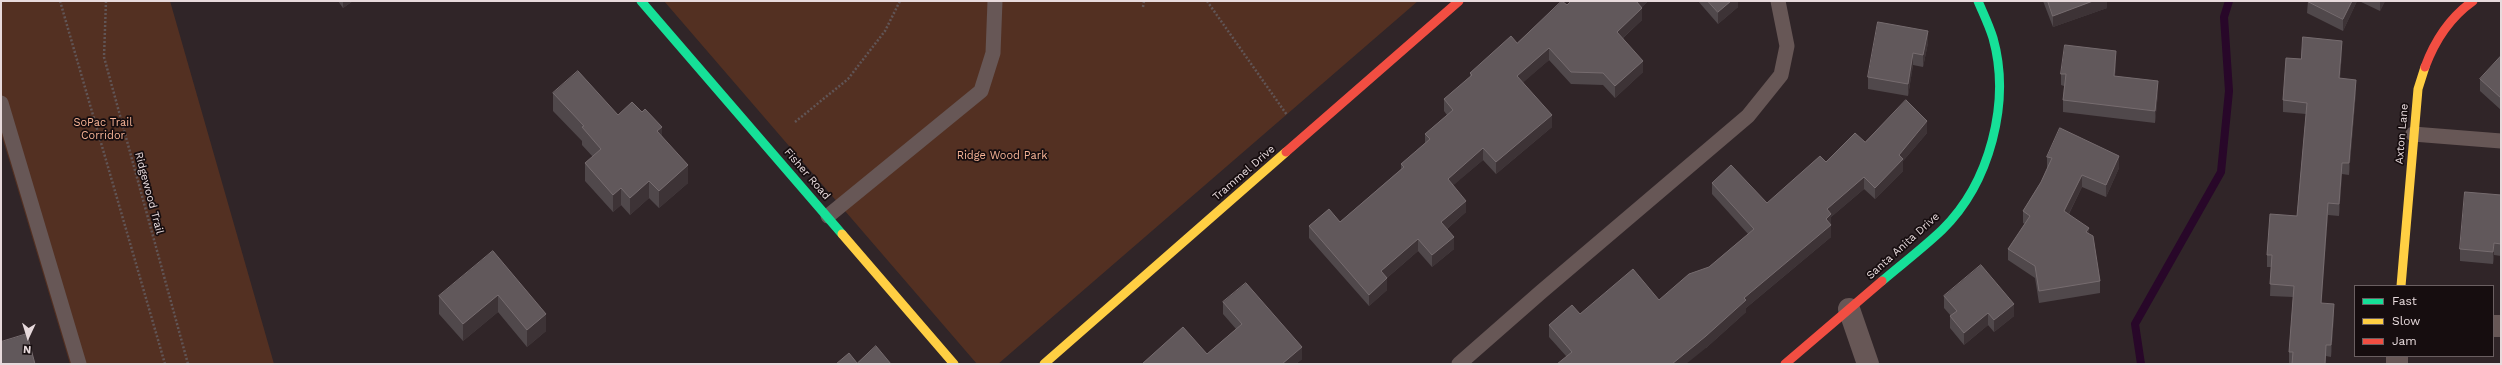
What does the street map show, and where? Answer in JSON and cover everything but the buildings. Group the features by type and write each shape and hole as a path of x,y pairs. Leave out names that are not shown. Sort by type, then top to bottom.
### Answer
{"street":[{"name":"Fisher Road","path":"641,1 828,216 954,364"},
{"name":"Trammel Drive","path":"1044,364 1459,1"},
{"name":"Santa Anita Drive","path":"1785,364 1943,228 1967,198 1987,158 1997,123 1999,80 1993,38 1978,1"},
{"name":"Axton Lane","path":"2401,285 2418,89 2427,58 2448,24 2473,1"},
{"path":"1849,309 1868,364"}],"lane":[{"path":"828,216 982,91 993,53 995,1"},
{"path":"1460,364 1541,292 1748,116 1780,75 1786,46 1778,1"},
{"path":"1,103 80,364"},
{"path":"2413,134 2501,141"}],"path":[{"path":"60,1 166,364"},
{"name":"Ridgewood Trail","path":"106,1 104,57 188,364"},
{"path":"795,122 848,79 885,31 900,1"},
{"path":"1143,7 1144,1"},
{"path":"1207,1 1287,115"}],"green space":[{"name":"SoPac Trail Corridor","path":"1,1 170,1 274,364 70,364 1,133"},
{"name":"Ridge Wood Park","path":"664,1 1418,1 998,364 977,364"}],"waterway":[{"path":"2141,364 2135,324 2221,172 2229,91 2224,17 2229,1"}],"traffic: fast":[{"path":"641,1 842,234"},
{"path":"1882,281 1920,250 1942,230 1959,211 1973,189 1984,165 1992,140 1997,114 1999,88 1998,63 1993,38 1978,1"}],"traffic: slow":[{"path":"2401,285 2418,89 2425,67"},
{"path":"1044,364 1286,152"},
{"path":"842,234 954,364"}],"traffic: jam":[{"path":"1286,152 1459,1"},
{"path":"2425,67 2433,48 2444,30 2450,22 2473,1"},
{"path":"1785,364 1882,281"}]}
